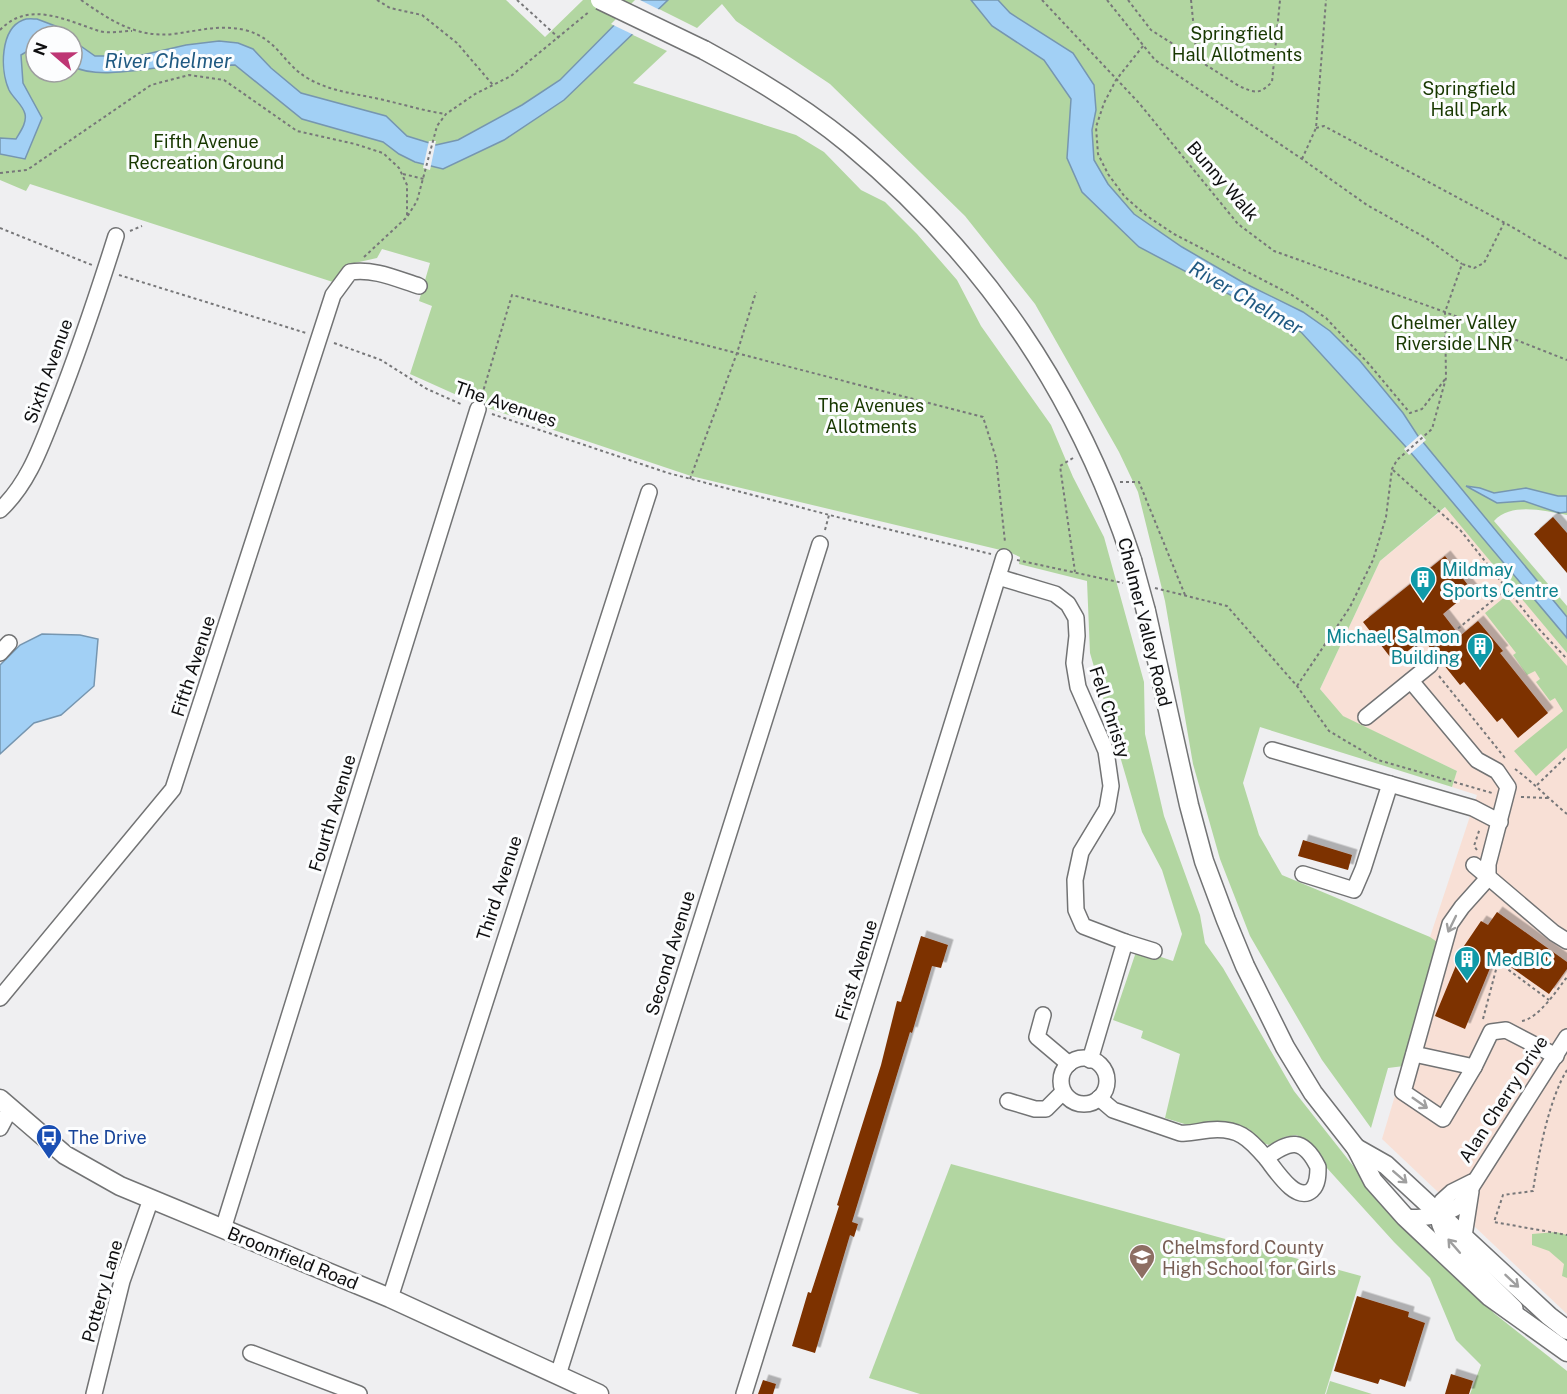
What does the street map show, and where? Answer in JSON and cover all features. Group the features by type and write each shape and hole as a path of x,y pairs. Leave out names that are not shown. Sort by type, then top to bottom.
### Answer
{"main road":[{"name":"Chelmer Valley Road","path":"597,4 704,50 779,95 848,143 903,191 946,236 984,281 1032,346 1068,406 1089,448 1132,560 1204,861 1245,966 1286,1047 1313,1093 1356,1148 1373,1181 1405,1217 1490,1297 1567,1352"},
{"name":"Broomfield Road","path":"5,1104 65,1155 120,1186 390,1298 599,1394"},
{"name":"Chelmer Valley Road","path":"1356,1148 1386,1165 1437,1214 1567,1330"}],"street":[{"name":"Sixth Avenue","path":"0,510 22,484 34,463 69,374 116,236"},
{"path":"350,272 372,271 419,286"},
{"name":"Fifth Avenue","path":"0,998 173,789 333,296 350,272"},
{"name":"Fourth Avenue","path":"223,1229 478,409"},
{"name":"Third Avenue","path":"390,1298 648,492"},
{"name":"Second Avenue","path":"558,1375 820,544"},
{"name":"First Avenue","path":"744,1394 1004,557"},
{"name":"Fell Christy","path":"998,577 1055,594 1068,604 1076,618 1074,663 1078,687 1106,751 1111,786 1107,809 1081,852 1075,880 1076,910 1083,926 1154,951"},
{"path":"1366,717 1430,665"},
{"path":"1411,681 1477,760 1497,771 1508,787 1500,822 1483,869 1450,924 1404,1092 1443,1119 1474,1067 1491,1032 1506,1030 1556,1056"},
{"path":"1272,750 1485,813 1500,822"},
{"path":"1303,874 1354,890 1390,784"},
{"path":"1483,869 1554,933 1567,941"},
{"path":"1090,1060 1125,942"},
{"path":"1043,1015 1037,1037 1069,1064"},
{"name":"Alan Cherry Drive","path":"1405,1217 1417,1218 1437,1214 1450,1211 1460,1205 1472,1182 1567,1037"},
{"path":"1414,1054 1474,1067"},
{"path":"1076,1060 1090,1060 1098,1063 1106,1076 1106,1084 1099,1098 1087,1104 1080,1104 1067,1098 1061,1077 1069,1064 1076,1060"},
{"path":"1008,1101 1035,1109 1046,1109 1064,1092"},
{"path":"1099,1098 1113,1110 1180,1133 1190,1134 1208,1130 1238,1133 1252,1142 1266,1158"},
{"path":"0,1128 5,1104"},
{"name":"Alan Cherry Drive","path":"1464,1236 1472,1182"},
{"name":"Pottery Lane","path":"94,1394 122,1281 151,1200"},
{"name":"Chelmer Valley Road","path":"1437,1214 1444,1235 1455,1248 1539,1332"},
{"path":"251,1353 359,1394"}],"path":[{"path":"81,0 112,22 132,31"},
{"path":"377,0 390,8 422,15 457,44 493,85"},
{"path":"517,0 559,38"},
{"name":"Bunny Walk","path":"1042,0 1138,103 1238,224 1275,251 1445,312 1567,360"},
{"path":"1107,0 1155,60 1367,205 1426,238 1462,264 1474,268 1484,263 1504,223"},
{"path":"1128,0 1151,30 1239,86 1254,92 1265,89 1272,82 1280,0"},
{"path":"1191,0 1197,60"},
{"path":"1302,159 1316,128 1326,0"},
{"path":"350,272 371,249 407,217 417,201 437,126 446,114 511,76 597,4"},
{"path":"0,30 9,20 35,12 68,18 101,32 132,31 171,34 209,27 231,27 260,35 269,41 295,70 322,86 415,109 446,114"},
{"path":"1143,46 1116,80 1104,103 1096,127 1098,154 1108,174 1125,197 1147,216 1174,234 1292,295 1326,318 1410,413 1422,409 1446,378"},
{"path":"0,173 27,170 151,85 189,75 224,80 297,131 383,153 399,168 407,185 407,217"},
{"path":"1316,128 1324,126 1567,259"},
{"path":"402,174 424,178"},
{"name":"The Avenues","path":"0,228 105,271 319,338 381,360 448,399 641,466 841,518 1019,561 1129,584"},
{"path":"1297,686 1350,607 1373,560 1386,517 1392,469 1397,460 1432,429 1446,378 1445,312 1462,264"},
{"path":"690,479 737,353 756,292"},
{"path":"478,409 512,295 983,417 996,458 1006,551 1004,557"},
{"path":"1075,573 1060,466 1089,448"},
{"path":"1392,469 1461,531 1538,628 1567,660"},
{"path":"1103,481 1139,482 1185,595"},
{"path":"1151,588 1227,606 1297,686 1329,731 1378,760 1485,792 1489,802 1474,846 1483,869"},
{"path":"1415,645 1423,656 1507,589"},
{"path":"1430,665 1506,759"},
{"path":"1537,785 1567,756"},
{"path":"1514,768 1537,785 1567,814"},
{"path":"1483,1019 1498,962 1550,1000"},
{"path":"1517,1021 1528,1020 1550,1000 1567,977"},
{"path":"1567,1071 1560,1082 1538,1158 1533,1191 1503,1195 1494,1222 1567,1235"}],"shaded area":[{"path":"1446,507 1567,653 1567,1314 1382,1139 1440,945 1430,937 1477,795 1452,787 1457,771 1342,716 1320,689 1380,561"}],"green space":[{"path":"0,0 506,0 545,37 583,0 1567,0 1567,515 1529,509 1510,511 1494,521 1567,606 1567,617 1470,500 1544,611 1567,638 1567,653 1445,507 1380,561 1320,689 1343,716 1457,771 1452,787 1260,727 1243,783 1259,835 1282,875 1430,937 1440,944 1404,1066 1388,1068 1371,1128 1322,1060 1250,936 1220,859 1193,764 1165,601 1138,492 1119,452 1035,304 965,216 830,84 736,21 722,4 697,28 659,9 633,35 667,51 633,83 796,135 824,152 861,190 885,202 917,234 957,280 981,326 1051,425 1073,477 1104,537 1144,682 1145,734 1164,816 1200,915 1205,943 1223,968 1294,1091 1358,1172 1399,1220 1495,1314 1567,1371 1567,1394 1470,1394 1481,1365 1456,1340 1430,1278 1394,1242 1297,1135 1284,1137 1269,1145 1263,1143 1249,1129 1238,1125 1206,1122 1191,1126 1165,1118 1180,1054 1141,1038 1143,1031 1113,1020 1137,949 1173,961 1182,934 1162,870 1142,832 1090,653 1087,581 1019,564 1020,557 1009,552 691,476 479,405 410,374 432,306 419,301 430,263 382,249 377,258 350,264 336,283 30,184 26,191 0,180"},
{"path":"1506,596 1567,666 1567,748 1536,776 1514,751 1563,711 1555,698 1550,701 1536,682 1540,679 1535,671 1527,675 1513,655 1516,653 1485,613"},
{"name":"Chelmsford County High School for Girls","path":"951,1164 1361,1276 1325,1394 920,1394 869,1378"},
{"path":"1556,1232 1567,1235 1567,1278 1562,1276 1564,1264 1549,1251 1532,1245 1532,1234"},
{"path":"1330,1381 1372,1394 1326,1394"}],"water":[{"name":"River Chelmer","path":"639,0 668,0 564,100 504,140 443,169 415,162 383,142 302,119 235,65 174,66 122,72 94,72 84,70 84,48 95,56 138,56 186,45 219,41 238,43 253,49 271,68 301,93 386,116 407,136 436,145 458,140 522,105 560,80"},
{"name":"River Chelmer","path":"971,0 998,0 1010,13 1073,53 1094,85 1096,110 1092,130 1094,160 1108,184 1134,214 1182,247 1244,283 1303,312 1330,331 1360,361 1403,413 1418,436 1567,617 1567,638 1406,447 1301,332 1139,247 1082,192 1067,158 1071,99 1044,60 992,26"},
{"path":"28,19 37,19 50,24 24,24 24,53 21,55 23,83 42,118 25,159 0,154 0,138 16,139 25,121 25,114 6,82 3,61 10,32 15,25"},
{"path":"1466,486 1494,493 1526,488 1567,496 1567,512 1559,513 1524,501 1497,503"},
{"path":"42,634 80,635 98,639 94,686 61,715 34,723 0,754 0,665 20,645"}],"pier":[{"path":"635,0 640,0 662,11 636,36 611,24"},
{"path":"429,141 436,141 430,170 423,168"},
{"path":"1421,434 1426,440 1409,455 1404,449"}],"building":[{"path":"1553,517 1567,533 1567,573 1534,534"},
{"path":"1445,556 1472,590 1443,614 1460,636 1478,621 1503,651 1500,653 1548,713 1518,738 1502,718 1497,722 1464,682 1460,685 1423,639 1394,662 1363,622"},
{"path":"1303,840 1352,855 1348,870 1298,856"},
{"name":"MedBIC","path":"1497,912 1567,962 1567,969 1549,994 1495,956 1465,1029 1435,1016 1464,946 1481,921 1488,925"},
{"path":"921,936 948,945 941,968 932,966 912,1033 910,1032 852,1222 858,1224 854,1237 850,1235 815,1353 792,1346 808,1292 811,1293 839,1206 837,1205 881,1065 897,1001 901,1002"},
{"path":"1357,1296 1409,1312 1408,1317 1425,1323 1405,1387 1380,1379 1378,1384 1334,1371"},
{"path":"1451,1374 1473,1381 1469,1394 1445,1394"},
{"path":"763,1380 776,1384 773,1394 758,1394"}],"place":[{"name":"Mildmay Sports Centre","path":"1423,602"},
{"name":"Michael Salmon Building","path":"1480,669"},
{"name":"MedBIC","path":"1467,982"},
{"name":"The Drive","path":"49,1160"},
{"name":"Chelmsford County High School for Girls","path":"1142,1280"}],"park label":[{"name":"Springfield Hall Allotments","path":"1237,43"},
{"name":"Springfield Hall Park","path":"1469,98"},
{"name":"Fifth Avenue Recreation Ground","path":"206,151"},
{"name":"Chelmer Valley Riverside LNR","path":"1454,332"},
{"name":"The Avenues Allotments","path":"871,415"}]}
